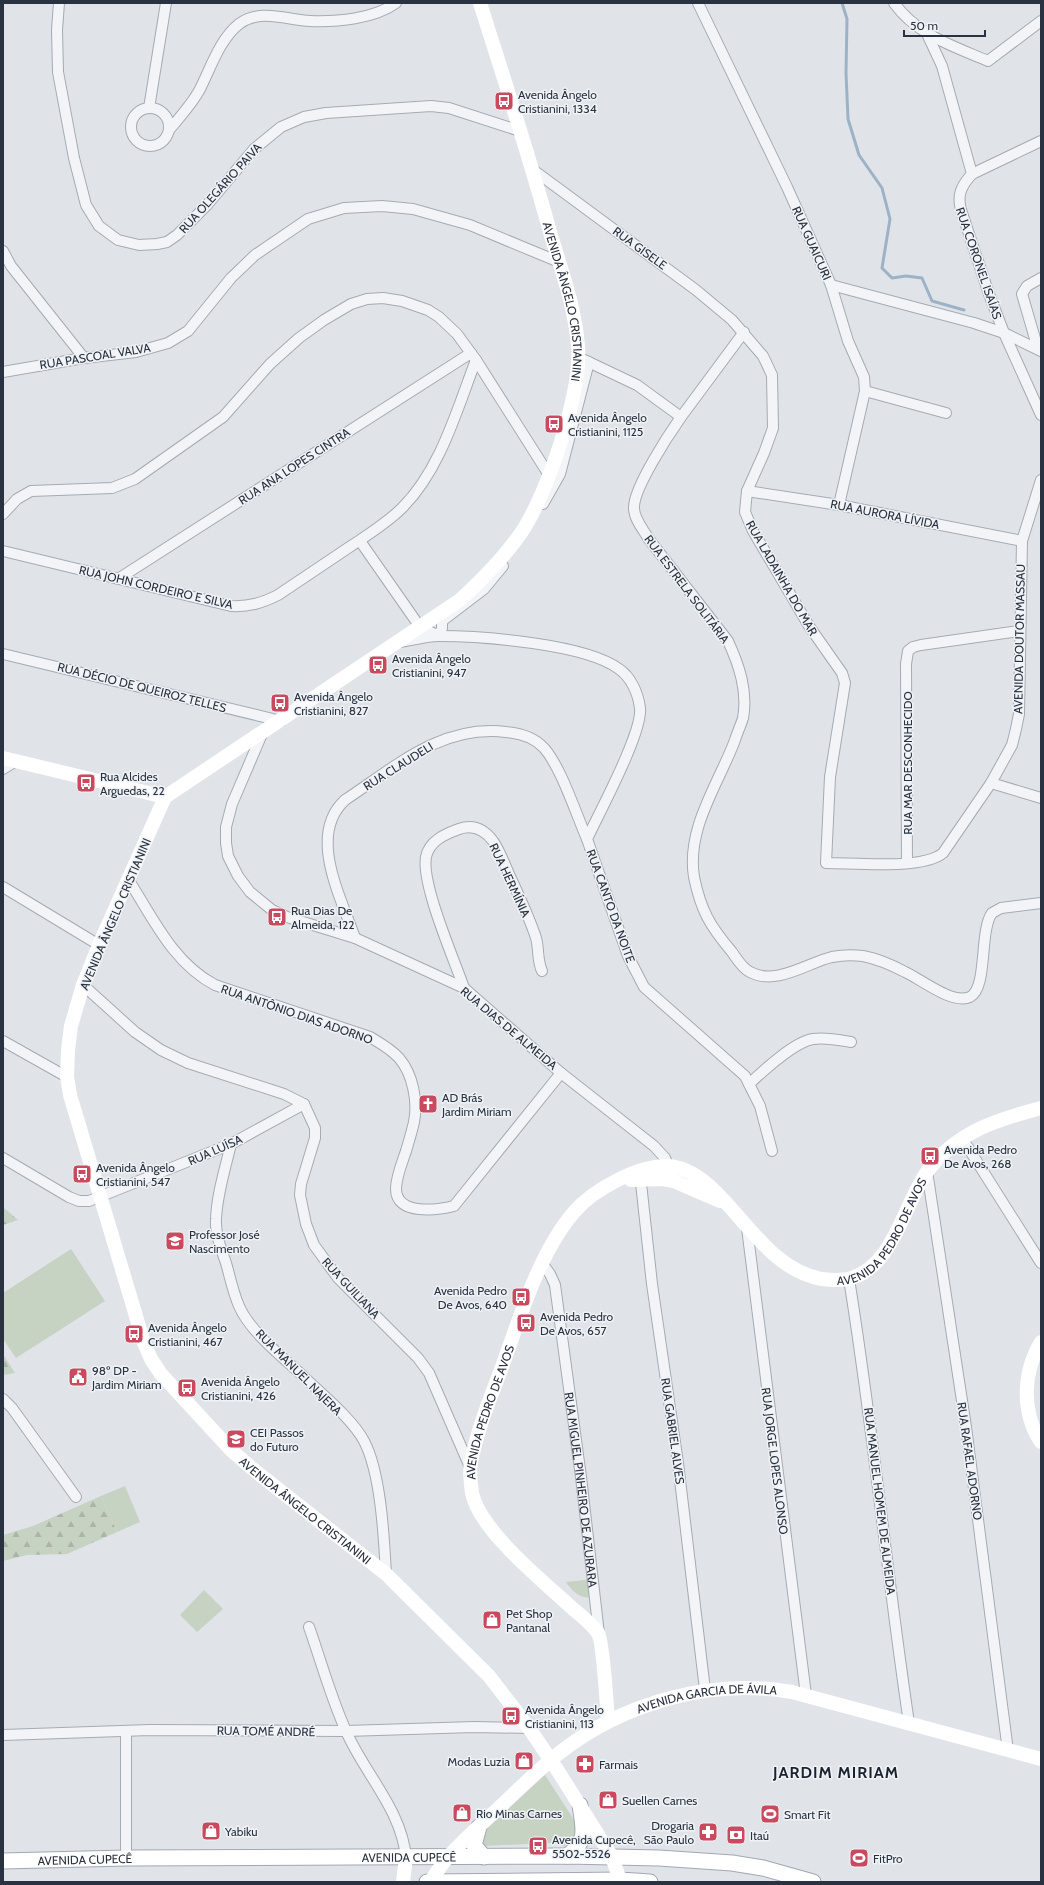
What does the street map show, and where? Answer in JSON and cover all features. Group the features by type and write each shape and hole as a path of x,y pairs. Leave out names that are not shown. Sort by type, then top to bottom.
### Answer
{"main road":[{"path":"567,1856 580,1845 583,1837 584,1829 580,1805"},
{"path":"479,1827 474,1845 484,1857"},
{"name":"AVENIDA CUPECÊ","path":"3,1860 567,1856 691,1859 763,1868 812,1882"},
{"name":"AVENIDA CUPECÊ","path":"429,1882 590,1882 620,1880 650,1882"}],"street":[{"name":"RUA OLEGÁRIO PAIVA","path":"59,3 57,30 58,72 74,158 84,198 92,216 99,226 118,240 139,245 157,244 167,242 178,235 207,205 254,149 281,127 304,117 326,113 431,106 457,110 520,131"},
{"path":"149,108 166,3"},
{"path":"169,130 184,113 199,90 230,32 249,18 275,16 310,21 332,20 396,3"},
{"name":"AVENIDA ÂNGELO CRISTIANINI","path":"480,3 532,169 573,313 584,359 576,379 566,423 549,475 522,532 487,576 460,600 282,721 165,798 99,945 83,985 71,1026 68,1078 70,1095 144,1343 151,1359 161,1374 174,1390 237,1456 386,1574 489,1676 529,1728 580,1805 612,1857 620,1880"},
{"name":"RUA GUAICURI","path":"698,3 787,187 831,285 1004,333 1039,350"},
{"path":"894,3 907,19 928,36 988,61 1041,21"},
{"path":"928,36 942,66 972,174 1041,141"},
{"path":"149,108 162,112 169,123 169,130 167,137 158,145 147,147 137,142 131,132 131,121 138,112 149,108"},
{"name":"RUA GISELE","path":"532,169 669,269 732,320 744,332"},
{"name":"RUA CORONEL ISAÍAS","path":"972,174 962,187 958,199 977,261 1004,333"},
{"name":"RUA PASCOAL VALVA","path":"3,372 84,358 136,352 168,343 179,338 197,321 231,278 255,256 308,220 344,208 382,206 413,209 470,226 559,262"},
{"path":"3,251 11,266 84,358"},
{"path":"1039,350 1022,299 1022,294 1027,286 1041,278"},
{"path":"831,285 848,341 862,372 865,392 839,505"},
{"path":"3,514 17,499 31,490 112,488 136,479 218,421 270,364 299,338 324,320 351,304 367,299 383,298 402,301 428,310 439,317 457,334 474,356 549,475"},
{"path":"439,636 442,628 442,621 484,589 519,547 560,474 584,359 637,385 681,417 744,332"},
{"name":"RUA LADAINHA DO MAR","path":"744,332 770,367 772,375 774,413 771,437 747,491 745,512 753,531 809,626 842,673 845,683 830,777 826,863"},
{"path":"1004,333 1041,415"},
{"name":"RUA JOHN CORDEIRO E SILVA","path":"3,551 231,606 250,606 262,603 278,595 360,541 385,524 403,508 417,491 433,466 448,434 474,356"},
{"name":"RUA ANA LOPES CINTRA","path":"118,579 474,356"},
{"path":"865,392 946,413"},
{"name":"RUA ESTRELA SOLITÁRIA","path":"681,417 669,433 636,493 634,508 638,521 648,538 728,641 737,661 741,676 744,706 743,719 731,751 708,800 696,834 694,850 694,874 700,904 706,918 716,933 745,968 761,976 774,976 833,957 864,956 906,972 947,995 958,999 972,996 979,986 987,926 992,913 1001,908 1041,903"},
{"name":"AVENIDA DOUTOR MASSAU","path":"826,863 907,863 932,860 943,853 991,783 1012,745 1019,714 1019,631 1022,541 1041,480"},
{"name":"RUA AURORA LÍVIDA","path":"747,491 839,505 1022,541"},
{"path":"360,541 420,627"},
{"name":"RUA CANTO DA NOITE","path":"420,627 439,636"},
{"name":"RUA MAR DESCONHECIDO","path":"907,863 906,664 908,651 913,647 1019,631"},
{"name":"RUA CANTO DA NOITE","path":"395,643 439,636 519,642 571,649 594,655 609,662 629,678 636,692 640,708 637,731 587,839 628,956 644,987 740,1070 760,1106 772,1151"},
{"name":"RUA DÉCIO DE QUEIROZ TELLES","path":"3,654 282,721"},
{"name":"RUA CLAUDELI","path":"355,938 328,859 326,842 329,822 337,807 344,800 435,742 459,734 490,730 514,733 535,740 550,755 587,839"},
{"name":"RUA DIAS DE ALMEIDA","path":"262,734 232,804 226,827 228,856 238,876 250,892 272,910 287,917 355,938 464,988 561,1073 654,1146 665,1158 674,1181"},
{"path":"3,769 9,759 165,798"},
{"path":"991,783 1041,798"},
{"name":"RUA HERMÍNIA","path":"464,988 428,888 425,869 426,857 432,844 449,833 462,828 473,826 483,831 493,841 517,891 535,937 542,970"},
{"name":"RUA ANTÔNIO DIAS ADORNO","path":"128,879 170,946 185,964 200,977 215,985 370,1037 386,1046 400,1059 410,1080 414,1092 416,1107 414,1122 396,1190 400,1202 406,1206 424,1210 440,1210 454,1206 561,1073"},
{"path":"3,887 99,945"},
{"path":"83,985 135,1032 161,1050 188,1063 284,1094 304,1104"},
{"path":"749,1084 767,1067 803,1043 812,1039 823,1038 851,1042"},
{"path":"3,1041 68,1078"},
{"name":"RUA LUÍSA","path":"3,1158 69,1197 79,1200 89,1200 100,1197 231,1144 304,1104"},
{"name":"RUA GUILIANA","path":"304,1104 315,1128 315,1138 301,1184 300,1195 306,1224 314,1245 338,1278 418,1358 429,1373 470,1467"},
{"name":"AVENIDA PEDRO DE AVOS","path":"599,1634 492,1530 476,1504 472,1493 470,1467 483,1418 542,1263 553,1241 574,1211 585,1200 601,1189 619,1180 668,1166 685,1170 704,1181 746,1228 773,1254 792,1269 813,1277 831,1280 849,1279 862,1274 874,1264 885,1250 927,1172 943,1153 962,1138 994,1121 1041,1108"},
{"path":"962,1138 1041,1263"},
{"name":"RUA MANUEL NAJERA","path":"231,1144 217,1207 216,1221 219,1241 240,1307 264,1339 316,1389 363,1439 369,1451 378,1497 384,1538 386,1574"},
{"name":"RUA RAFAEL ADORNO","path":"927,1172 966,1427 1008,1750"},
{"name":"AVENIDA PEDRO DE AVOS","path":"640,1175 674,1181 724,1202"},
{"name":"RUA GABRIEL ALVES","path":"640,1175 652,1284 678,1463 705,1690"},
{"name":"RUA JORGE LOPES ALONSO","path":"746,1228 806,1695"},
{"name":"RUA MIGUEL PINHEIRO DE AZURARA","path":"542,1263 550,1274 555,1285 581,1477 608,1721"},
{"name":"RUA MANUEL HOMEM DE ALMEIDA","path":"849,1279 865,1376 871,1440 910,1723"},
{"path":"1041,1342 1029,1368 1026,1385 1027,1404 1031,1421 1041,1442"},
{"path":"3,1399 12,1408 76,1497"},
{"path":"309,1627 346,1731 392,1812 400,1832 406,1858 403,1882"},
{"name":"AVENIDA GARCIA DE ÁVILA","path":"429,1882 448,1858 479,1827 550,1760 583,1736 608,1721 660,1702 694,1692 705,1690 769,1688 806,1695 1041,1759"},
{"name":"RUA TOMÉ ANDRÉ","path":"3,1735 126,1731 346,1731 474,1727 529,1728"},
{"path":"126,1731 126,1858"}],"green space":[{"path":"3,1207 18,1220 3,1225"},
{"path":"71,1249 105,1301 16,1358 3,1339 3,1293"},
{"path":"3,1354 15,1373 3,1375"},
{"path":"125,1486 140,1522 117,1532 101,1496"},
{"path":"101,1496 117,1532 67,1554 27,1555 3,1561 3,1535 33,1526"},
{"path":"593,1579 594,1597 589,1598 578,1594 566,1582"},
{"path":"204,1590 223,1609 197,1632 180,1615"},
{"path":"545,1775 576,1823 577,1829 572,1844 564,1846 552,1843 484,1846 481,1843 482,1833"}],"waterway":[{"path":"842,3 847,19 846,73 848,119 859,155 882,188 890,219 882,268 892,278 906,276 922,278 932,301 964,310"}],"place":[{"name":"Avenida Ângelo Cristianini, 1334","path":"504,101"},
{"name":"Avenida Ângelo Cristianini, 1125","path":"554,424"},
{"name":"Avenida Ângelo Cristianini, 947","path":"378,665"},
{"name":"Avenida Ângelo Cristianini, 827","path":"280,703"},
{"name":"Rua Alcides Arguedas, 22","path":"86,783"},
{"name":"Rua Dias De Almeida, 122","path":"277,917"},
{"name":"AD Brás Jardim Miriam","path":"428,1104"},
{"name":"Avenida Pedro De Avos, 268","path":"930,1156"},
{"name":"Avenida Ângelo Cristianini, 547","path":"82,1174"},
{"name":"Professor José Nascimento","path":"175,1241"},
{"name":"Avenida Pedro De Avos, 640","path":"521,1297"},
{"name":"Avenida Pedro De Avos, 657","path":"526,1323"},
{"name":"Avenida Ângelo Cristianini, 467","path":"134,1334"},
{"name":"98º DP - Jardim Miriam","path":"78,1377"},
{"name":"Avenida Ângelo Cristianini, 426","path":"187,1388"},
{"name":"CEI Passos do Futuro","path":"236,1439"},
{"name":"Pet Shop Pantanal","path":"492,1620"},
{"name":"Avenida Ângelo Cristianini, 113","path":"511,1716"},
{"name":"Modas Luzia","path":"524,1761"},
{"name":"Farmais","path":"585,1764"},
{"name":"Suellen Carnes","path":"608,1800"},
{"name":"Rio Minas Carnes","path":"462,1813"},
{"name":"Smart Fit","path":"770,1814"},
{"name":"Yabiku","path":"211,1831"},
{"name":"Drogaria São Paulo","path":"708,1832"},
{"name":"Itaú","path":"736,1835"},
{"name":"Avenida Cupecê, 5502-5526","path":"538,1846"},
{"name":"FitPro","path":"859,1858"}],"district":[{"name":"JARDIM MIRIAM","path":"836,1772"}]}
